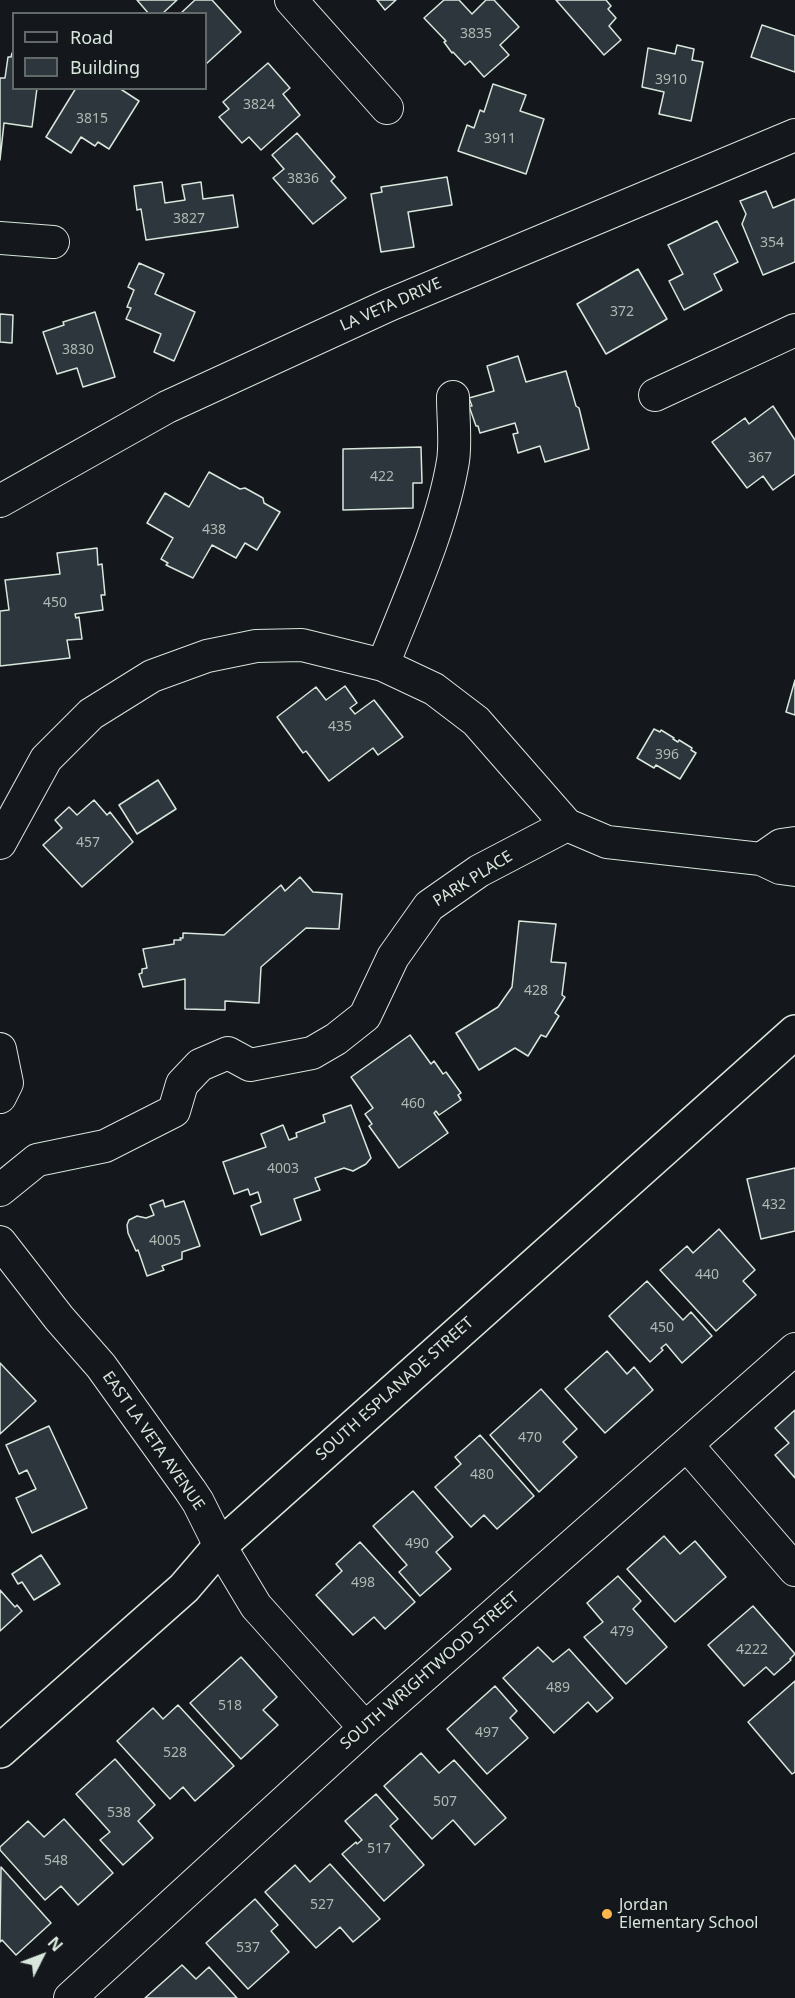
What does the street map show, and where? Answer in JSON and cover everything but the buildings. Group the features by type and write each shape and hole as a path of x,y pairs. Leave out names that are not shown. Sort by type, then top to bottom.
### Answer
{"main road":[{"name":"SOUTH ESPLANADE STREET","path":"0,1751 184,1588 220,1546 795,1032"}],"street":[{"path":"291,0 387,108"},
{"name":"LA VETA DRIVE","path":"0,501 188,397 389,305 795,135"},
{"path":"0,238 53,242"},
{"path":"656,395 795,330"},
{"path":"383,665 424,561 446,492 453,459 453,397"},
{"path":"0,843 46,759 91,714 152,676 207,656 256,646 302,645 383,665 434,689 476,721 567,825 608,842 761,859 780,868 795,870"},
{"name":"PARK PLACE","path":"0,1190 38,1160 105,1146 174,1112 182,1084 200,1065 228,1053 250,1065 312,1053 336,1039 365,1016 393,957 429,906 480,872 567,825"},
{"path":"761,859 781,845 795,843"},
{"path":"0,1097 7,1083 1,1052"},
{"name":"EAST LA VETA AVENUE","path":"0,1242 59,1318 101,1365 198,1502 220,1546 256,1606 365,1728"},
{"name":"SOUTH WRIGHTWOOD STREET","path":"70,1998 365,1728 795,1349"},
{"path":"687,1445 795,1570"}],"place":[{"name":"Jordan Elementary School","path":"607,1914"}]}
